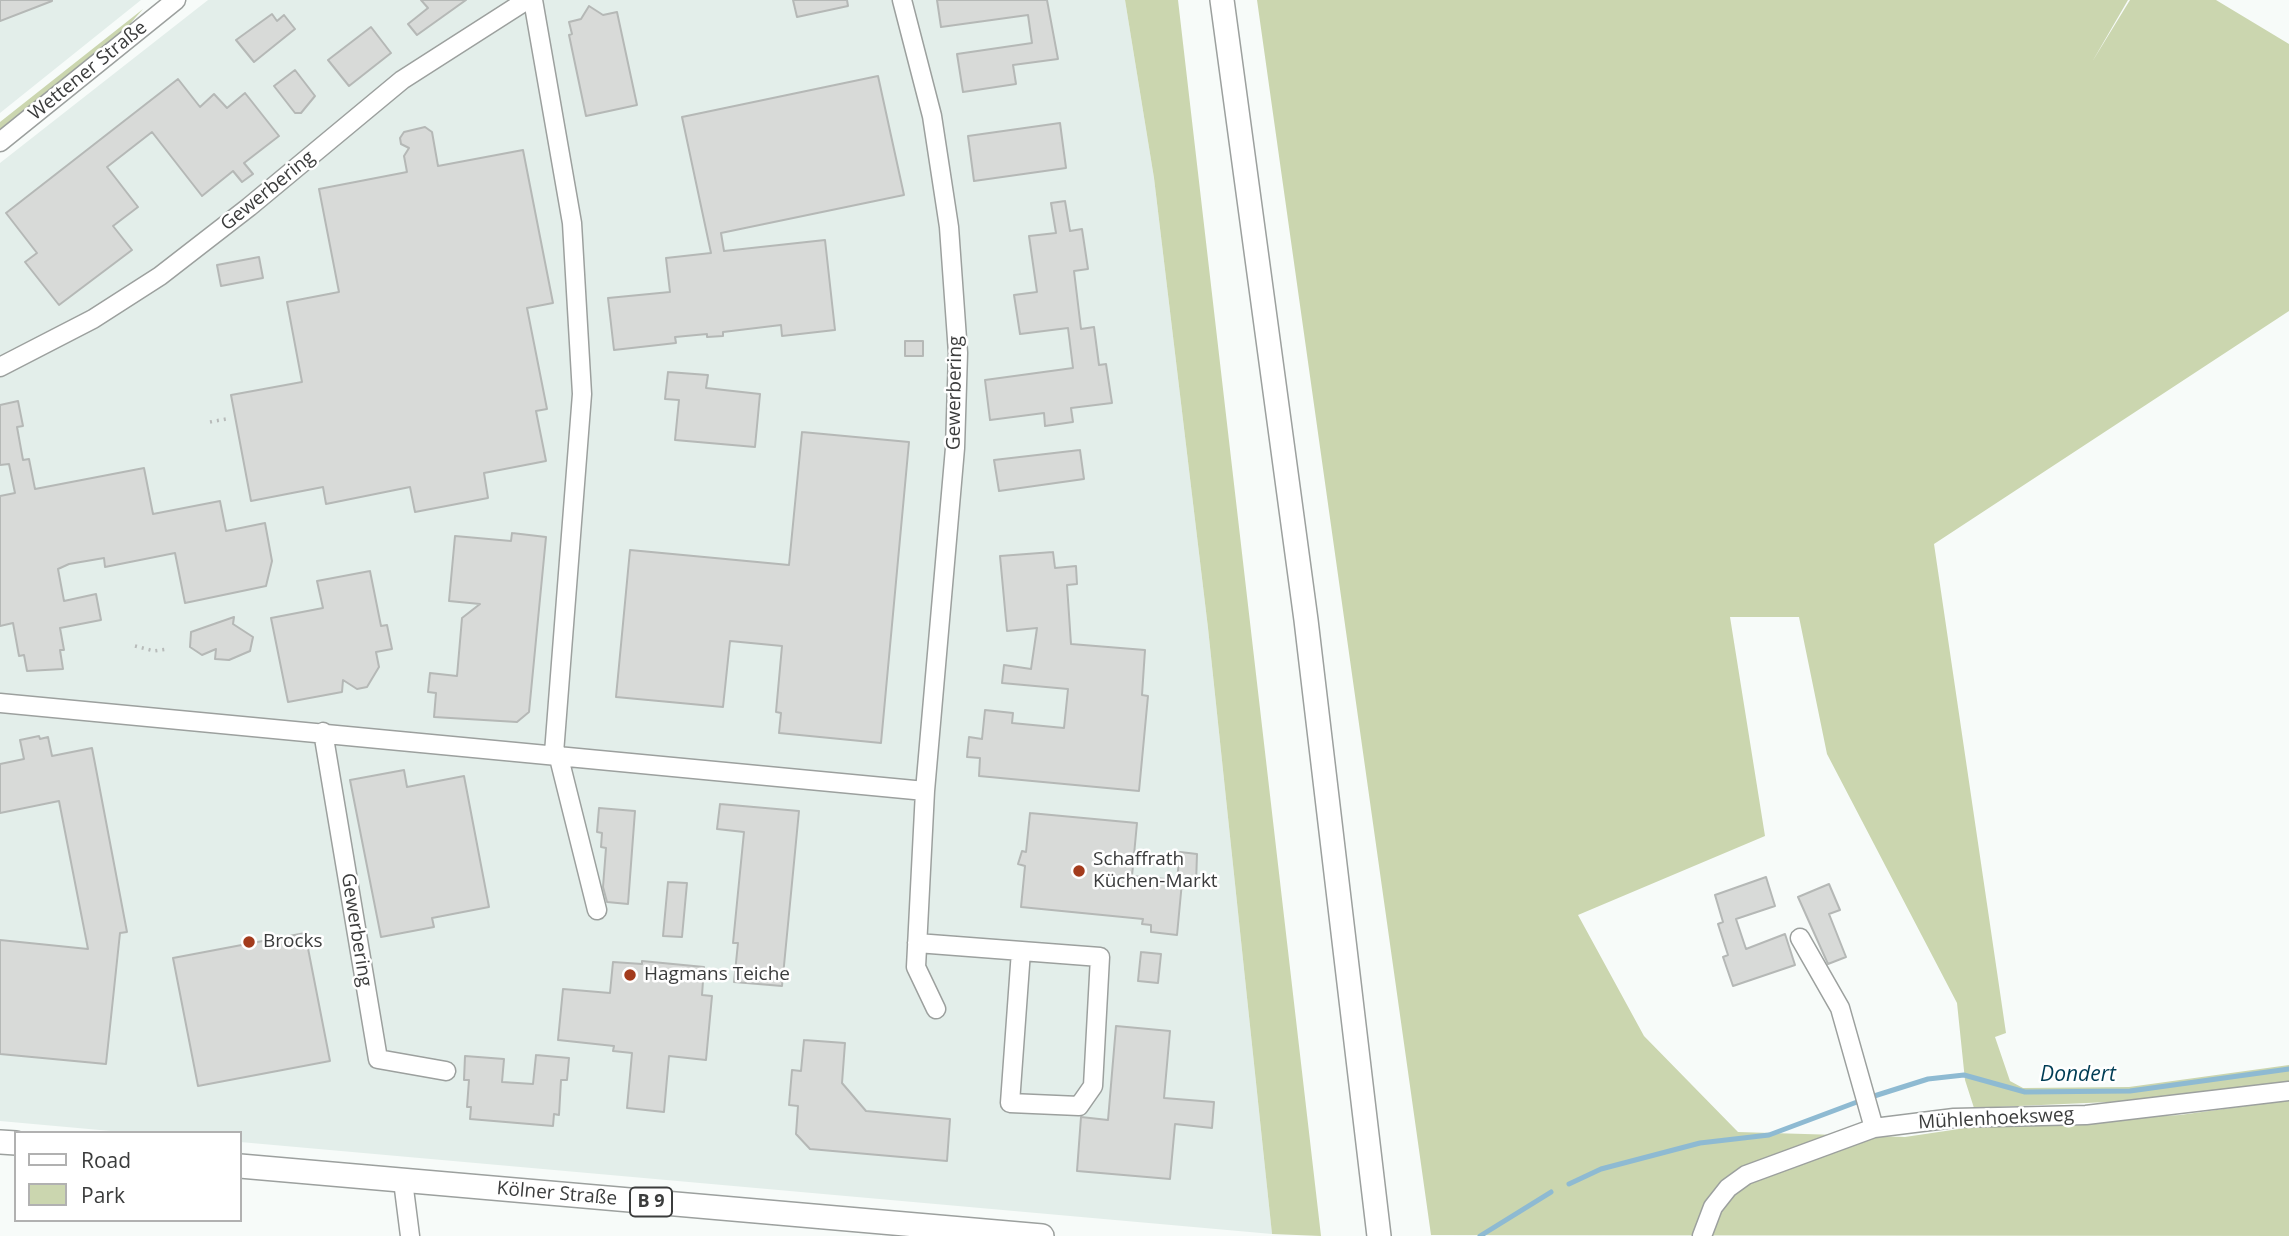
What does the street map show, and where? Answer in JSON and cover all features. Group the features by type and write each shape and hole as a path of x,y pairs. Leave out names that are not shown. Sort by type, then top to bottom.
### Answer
{"main road":[{"path":"1222,0 1308,634 1379,1236"},
{"name":"Kölner Straße","path":"242,1166 1042,1236"}],"street":[{"name":"Wettener Straße","path":"0,142 176,0"},
{"name":"Gewerbering","path":"0,367 93,319 160,276 250,207 402,80 527,0"},
{"path":"533,0 572,223 581,356 582,394 575,518 556,754 597,910"},
{"name":"Gewerbering","path":"902,0 932,116 942,177 949,227 958,353 955,448 925,791 916,967 936,1009"},
{"path":"0,703 925,791"},
{"name":"Gewerbering","path":"323,732 378,1059 446,1071"},
{"path":"1800,938 1840,1008 1874,1128"},
{"path":"917,943 1100,957 1093,1086 1079,1107 1010,1103 1021,951"},
{"name":"Mühlenhoeksweg","path":"1702,1236 1713,1207 1728,1188 1746,1175 1874,1128 1954,1118 2086,1115 2289,1091"},
{"path":"403,1181 410,1236"}],"path":[{"path":"210,422 226,419"},
{"path":"135,646 154,651 168,649"}],"shaded area":[{"path":"0,0 141,0 0,113"},
{"path":"208,0 1125,0 1154,178 1208,628 1272,1234 242,1142 242,1131 111,1131 0,1121 0,163"}],"green space":[{"path":"1125,0 1178,0 1321,1236 1272,1234 1208,628 1154,178"},
{"path":"1257,0 2128,0 2092,62 2130,0 2216,0 2289,44 2289,311 1934,544 2006,1033 1995,1037 2010,1081 2023,1088 2129,1087 2289,1065 2289,1082 2131,1101 1974,1108 1965,1080 1957,1003 1827,754 1799,617 1730,617 1765,836 1578,915 1644,1036 1738,1132 1905,1137 1979,1126 2180,1115 2289,1100 2289,1236 1431,1235"},
{"path":"143,9 122,33 0,129 0,122"}],"building":[{"path":"0,0 52,0 52,1 0,21"},
{"path":"421,0 466,0 417,35 408,24 428,8"},
{"path":"793,0 847,0 848,6 797,17"},
{"path":"937,0 1047,0 1058,59 1013,65 1016,84 963,92 957,54 1032,43 1028,15 941,27"},
{"path":"589,6 603,15 617,12 637,105 586,116 569,35 572,34 569,22 581,19"},
{"path":"272,14 277,21 284,15 295,29 254,62 236,40"},
{"path":"371,27 391,53 349,86 328,60"},
{"path":"295,70 315,96 301,113 295,113 274,86"},
{"path":"878,76 904,195 721,233 724,251 825,240 835,330 782,336 781,325 723,332 723,336 707,337 707,334 675,337 676,343 614,350 608,298 670,292 666,258 711,253 682,117"},
{"path":"178,79 200,107 214,94 227,108 245,93 279,136 244,163 253,174 242,182 233,171 202,196 152,132 107,167 138,207 113,226 132,250 59,305 25,262 37,253 6,213"},
{"path":"1060,123 1066,168 974,181 968,136"},
{"path":"425,127 432,132 438,166 523,150 553,303 527,308 547,409 536,411 546,461 484,473 488,498 415,512 410,487 326,504 323,487 251,501 231,395 302,382 287,302 339,292 319,189 407,172 404,156 409,148 401,144 400,138 404,132"},
{"path":"1065,201 1070,231 1082,229 1088,269 1074,271 1081,329 1094,327 1099,365 1106,364 1112,403 1071,408 1073,422 1045,426 1044,413 990,420 985,380 1073,368 1068,328 1020,334 1014,295 1037,292 1029,236 1056,233 1051,203"},
{"path":"259,257 263,278 221,286 217,265"},
{"path":"905,341 923,341 923,356 905,356"},
{"path":"668,372 708,375 706,388 760,394 755,447 675,440 679,400 665,399"},
{"path":"18,401 23,426 17,427 23,460 29,459 35,489 144,468 153,514 220,501 226,531 265,523 272,561 266,586 185,603 175,553 105,567 104,558 69,564 58,569 64,601 96,594 101,620 60,628 64,650 60,650 63,669 27,671 24,655 19,656 13,623 0,626 0,496 15,493 9,464 0,465 0,405"},
{"path":"802,432 909,442 881,743 779,733 781,713 776,712 782,646 730,641 723,707 616,697 630,550 789,565"},
{"path":"1080,450 1084,479 999,491 994,460"},
{"path":"512,533 546,537 529,712 517,722 434,717 436,693 428,692 430,673 457,676 462,618 480,604 449,601 455,536 511,541"},
{"path":"1053,552 1055,568 1076,566 1077,584 1067,585 1071,644 1145,650 1142,695 1148,696 1139,791 979,776 980,758 967,757 969,737 982,739 985,710 1013,713 1012,723 1064,728 1068,689 1002,683 1004,665 1031,669 1037,628 1007,631 1000,556"},
{"path":"370,571 381,626 387,625 392,649 376,652 379,667 367,687 357,689 343,680 342,692 288,702 271,618 323,608 317,581"},
{"path":"234,617 233,624 253,637 250,651 229,660 215,659 216,649 202,655 190,647 191,632"},
{"path":"39,736 40,739 48,737 52,756 92,748 127,932 120,933 106,1064 0,1054 0,940 88,949 59,801 0,813 0,764 24,759 20,740"},
{"path":"404,770 407,787 464,776 489,907 432,918 434,927 381,937 350,780"},
{"path":"720,804 799,811 782,986 734,982 738,943 733,943 744,832 717,829"},
{"path":"599,808 635,811 628,904 607,902 603,887 606,848 601,847 602,833 597,832"},
{"name":"Schaffrath Küchen-Markt","path":"1030,813 1137,823 1132,876 1177,880 1180,852 1197,854 1196,884 1182,882 1177,935 1151,932 1151,925 1142,924 1143,919 1021,907 1025,866 1018,864 1022,851 1026,852"},
{"path":"1766,877 1775,906 1736,919 1746,949 1785,934 1795,965 1733,986 1723,957 1728,955 1718,924 1723,922 1715,895"},
{"path":"668,882 687,883 682,937 663,936"},
{"path":"1829,884 1840,910 1829,914 1846,957 1828,964 1798,897"},
{"path":"305,933 330,1061 198,1086 173,958"},
{"path":"1141,952 1161,954 1158,983 1138,981"},
{"path":"642,961 704,967 702,995 712,996 706,1060 669,1056 664,1112 627,1108 632,1053 613,1051 614,1046 558,1040 563,989 610,993 613,962 642,964"},
{"path":"1116,1026 1170,1031 1164,1098 1214,1102 1212,1128 1175,1124 1170,1179 1077,1171 1081,1117 1108,1120"},
{"path":"804,1040 845,1043 842,1083 866,1111 950,1119 947,1161 810,1149 796,1134 798,1106 789,1105 792,1070 801,1071"},
{"path":"536,1055 569,1058 567,1080 561,1080 559,1115 554,1114 553,1126 470,1119 471,1107 467,1107 469,1080 464,1080 465,1056 504,1059 502,1082 533,1084"}],"waterway":[{"name":"Dondert","path":"1871,1097 1928,1079 1964,1075 2025,1092 2130,1091 2289,1069"},
{"name":"Dondert","path":"1569,1184 1601,1169 1700,1143 1769,1135 1857,1102"},
{"name":"Dondert","path":"1480,1236 1551,1192"}],"place":[{"name":"Schaffrath Küchen-Markt","path":"1079,871"},
{"name":"Brocks","path":"249,942"},
{"name":"Hagmans Teiche","path":"630,975"}]}
